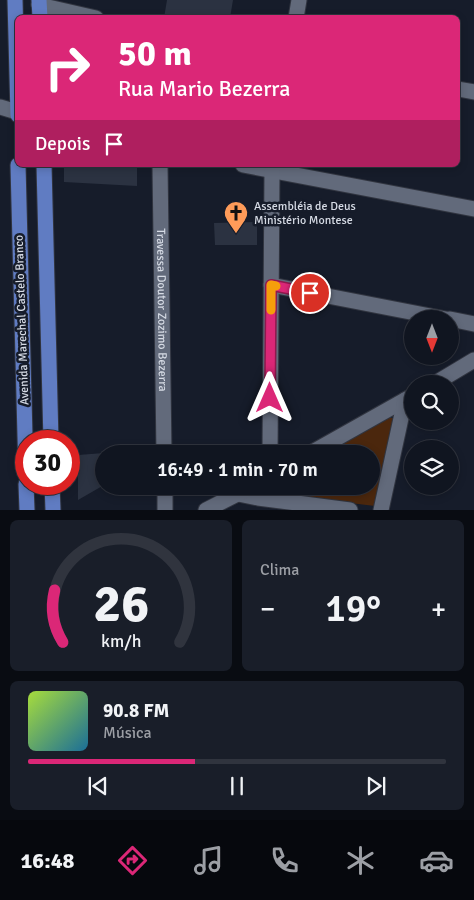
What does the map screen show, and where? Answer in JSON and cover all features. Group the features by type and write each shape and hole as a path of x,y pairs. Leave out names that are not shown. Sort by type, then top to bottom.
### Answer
{"main road":[{"path":"15,0 15,15"},
{"name":"Avenida Marechal Castelo Branco","path":"18,167 25,430"},
{"name":"Avenida Marechal Castelo Branco","path":"44,167 51,430"},
{"path":"26,495 27,510"},
{"path":"52,495 52,510"}],"street":[{"path":"296,15 299,0"},
{"path":"39,7 80,15"},
{"path":"460,89 474,92"},
{"path":"0,107 15,112"},
{"name":"Travessa Doutor Zozimo Bezerra","path":"160,167 164,445"},
{"path":"270,445 271,285 266,169 474,209"},
{"path":"271,285 404,311"},
{"path":"459,321 474,324"},
{"path":"449,375 474,360"},
{"path":"326,445 404,401"},
{"path":"381,510 404,418"},
{"path":"206,510 238,494 350,510"},
{"path":"165,495 165,510"}],"shaded area":[{"path":"386,418 394,418 380,483 380,445 340,445"},
{"path":"283,495 377,495 375,506"}],"building":[{"path":"167,0 233,0 230,15 164,15"},
{"path":"64,167 137,167 137,186 64,182"},
{"name":"Assembléia de Deus Ministério Montese","path":"257,222 257,245 215,245 214,223"},
{"path":"95,454 95,490 78,500 78,495 80,495 80,455"}],"slow traffic":[{"path":"271,310 271,285 276,286"}],"place":[{"name":"Assembléia de Deus Ministério Montese","path":"236,234"}],"route":[{"path":"270,398 271,285 310,293"}]}
